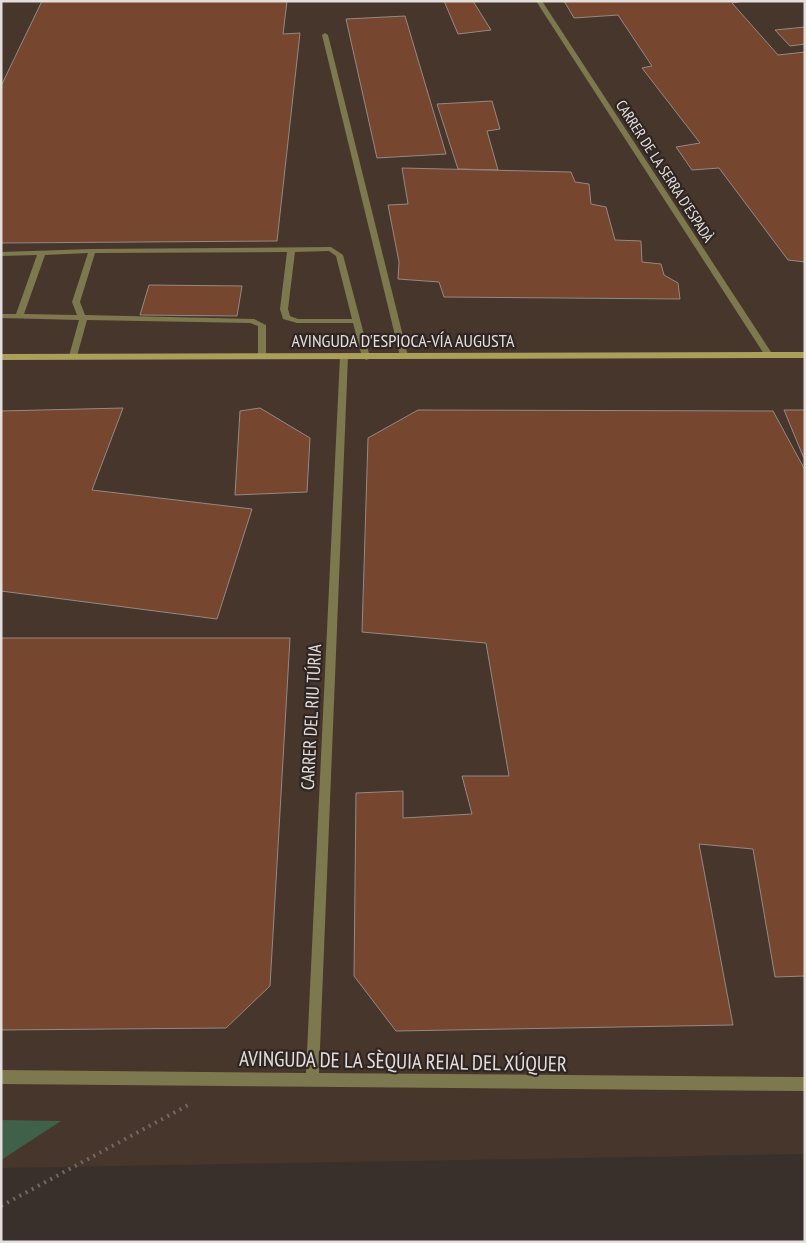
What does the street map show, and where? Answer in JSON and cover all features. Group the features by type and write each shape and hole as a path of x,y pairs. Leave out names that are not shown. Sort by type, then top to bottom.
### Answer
{"street":[{"name":"CARRER DE LA SERRA D'ESPADÀ","path":"539,1 769,355"},
{"path":"325,35 404,356"},
{"path":"1,254 92,251 332,249 338,255 366,356"},
{"path":"290,250 284,309 286,318 297,321 357,321"},
{"path":"73,356 83,319 76,302 92,251"},
{"path":"19,316 42,252"},
{"path":"1,316 251,321 262,325 262,356"},
{"name":"AVINGUDA D'ESPIOCA-VÍA AUGUSTA","path":"1,356 805,355"},
{"name":"CARRER DEL RIU TÚRIA","path":"312,1080 344,356"},
{"name":"AVINGUDA DE LA SÈQUIA REIAL DEL XÚQUER","path":"1,1076 805,1084"}],"path":[{"path":"1,1206 201,1098"}],"shaded area":[{"path":"1,1 805,1 805,1154 1,1168"}],"green space":[{"path":"1,1120 61,1121 1,1160"}],"building":[{"path":"42,1 287,1 283,34 300,33 277,241 1,243 1,86"},
{"path":"444,1 473,1 491,30 458,34"},
{"path":"564,1 744,1 732,3 778,55 805,52 805,262 788,260 719,168 692,170 676,147 700,143 642,68 652,66 618,15 574,18"},
{"path":"405,16 446,154 377,158 346,19"},
{"path":"805,27 805,44 790,46 775,30"},
{"path":"492,101 500,129 487,131 498,170 458,169 437,104"},
{"path":"402,168 571,172 575,182 589,184 591,204 606,207 615,240 641,241 642,262 661,264 664,275 678,283 680,299 444,297 439,282 398,279 399,262 388,205 408,204"},
{"path":"149,285 242,286 237,316 140,315"},
{"path":"123,408 92,490 252,509 217,619 1,591 1,411"},
{"path":"260,408 310,438 307,492 235,495 240,411"},
{"path":"418,410 773,411 805,470 805,976 775,977 753,849 699,844 733,1025 396,1031 354,976 356,793 403,791 403,818 472,814 462,776 509,776 486,643 362,632 368,438"},
{"path":"784,410 805,410 805,460 803,456"},
{"path":"1,638 290,638 270,986 226,1028 1,1030"}]}
